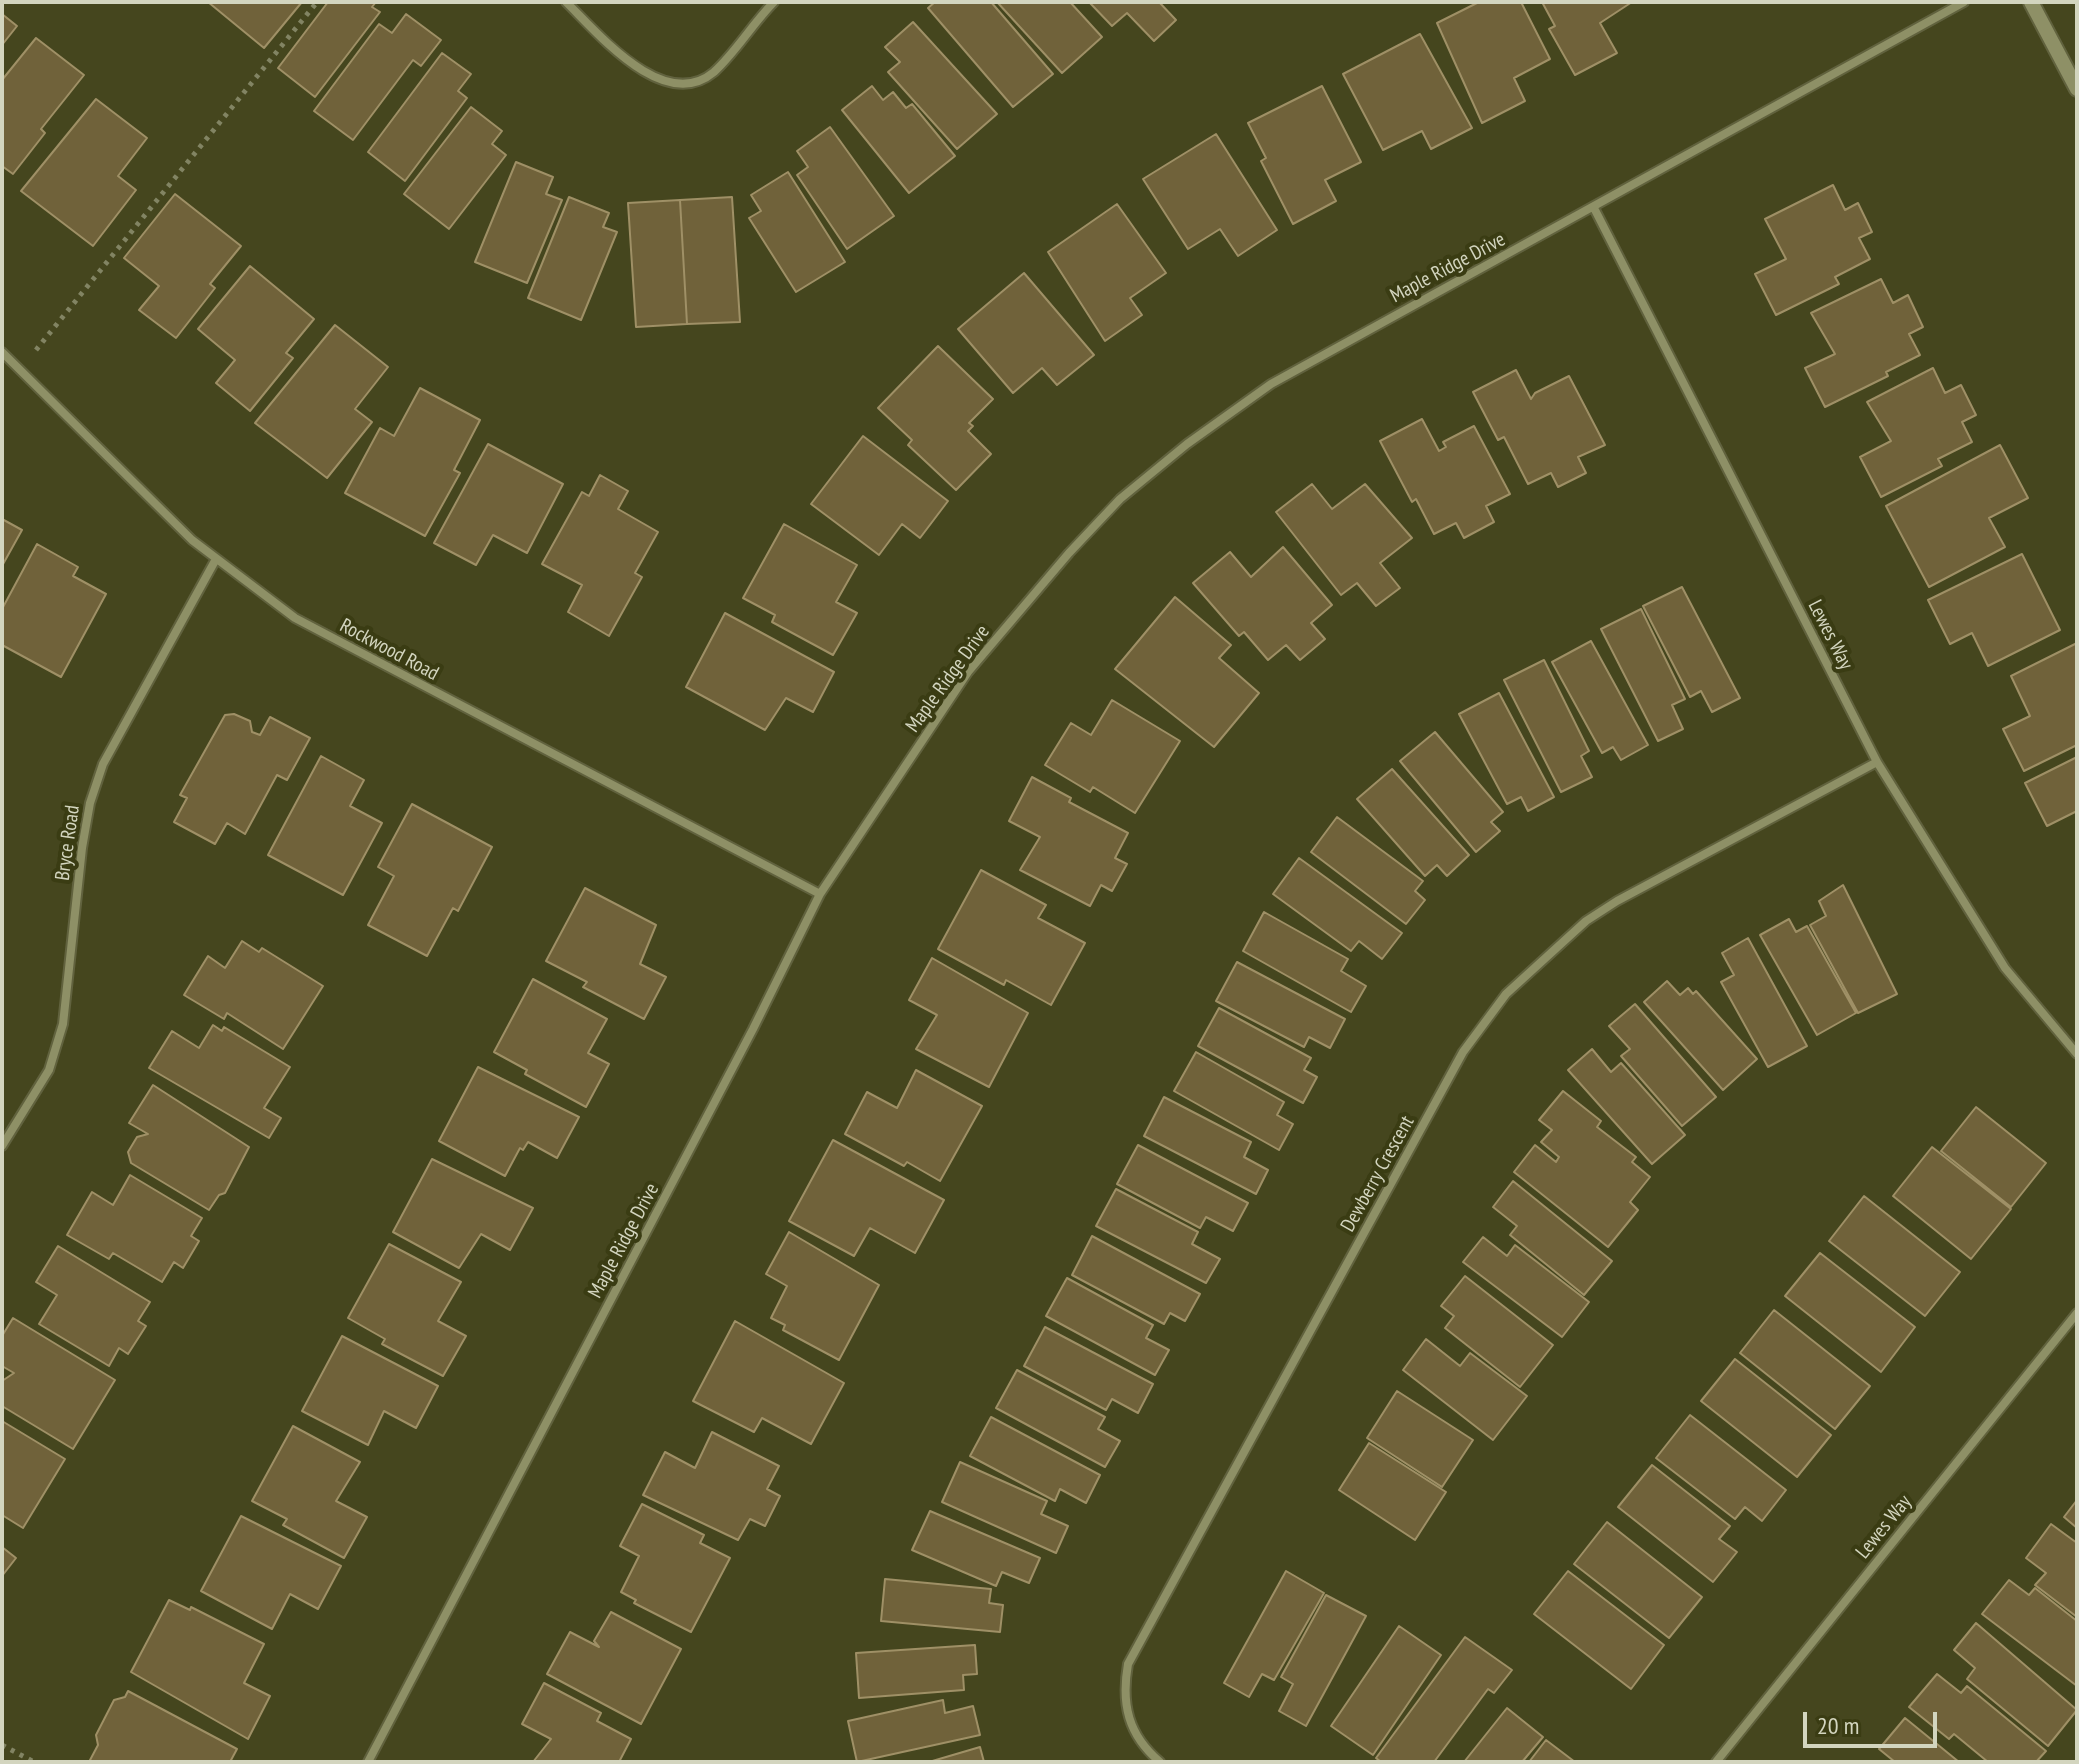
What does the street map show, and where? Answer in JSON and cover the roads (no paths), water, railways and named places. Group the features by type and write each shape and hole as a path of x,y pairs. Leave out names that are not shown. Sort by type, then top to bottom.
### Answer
{"street":[{"path":"566,2 640,71 685,81 700,80 715,71 774,2"},
{"name":"Maple Ridge Drive","path":"368,1762 753,1029 820,894 968,672 1120,499 1187,444 1271,384 1964,2"},
{"path":"2031,2 2077,89"},
{"name":"Lewes Way","path":"1594,208 1877,762 2005,968 2077,1054"},
{"name":"Rockwood Road","path":"2,352 216,559 295,618 820,894"},
{"name":"Bryce Road","path":"2,1146 49,1070 63,1024 82,848 90,803 103,764 216,559"},
{"name":"Dewberry Crescent","path":"1160,1762 1133,1731 1126,1710 1124,1687 1128,1664 1463,1052 1483,1022 1531,968 1586,921 1617,901 1877,762"},
{"name":"Lewes Way","path":"1716,1762 2077,1313"}]}
